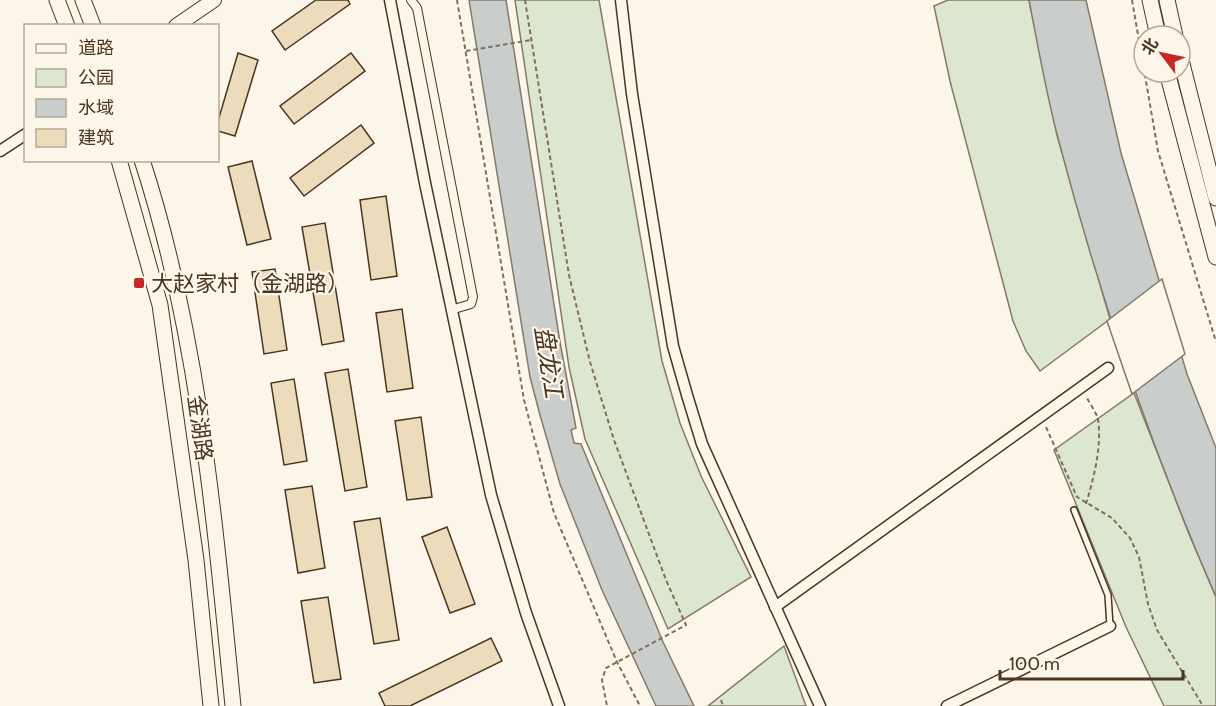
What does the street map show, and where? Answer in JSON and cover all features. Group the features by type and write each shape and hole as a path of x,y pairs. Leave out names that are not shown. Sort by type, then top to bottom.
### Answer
{"main road":[{"path":"57,0 66,24"},
{"path":"83,0 92,24"},
{"path":"1150,0 1155,24"},
{"path":"1167,0 1172,24"},
{"path":"1170,84 1216,257"},
{"path":"1187,84 1216,198"},
{"name":"金湖路","path":"120,162 160,305 196,560 211,706"},
{"name":"金湖路","path":"143,162 181,300 218,557 233,706"}],"street":[{"path":"179,24 214,0"},
{"path":"390,0 425,183 499,524 559,706"},
{"path":"411,0 417,8 473,297 471,304 454,309"},
{"path":"621,0 632,94 673,346 702,444 820,706"},
{"path":"0,151 24,135"},
{"path":"775,607 1108,368"},
{"path":"947,706 1110,626"}],"lane":[{"path":"1074,510 1108,595 1110,626"}],"path":[{"path":"457,0 524,400 554,513 617,662 640,706"},
{"path":"525,0 569,275 590,362 614,440 666,580 686,625 606,668 602,680 607,706"},
{"path":"1132,0 1158,151 1216,342"},
{"path":"466,51 531,40"},
{"path":"1081,387 1098,417 1096,473 1086,504"},
{"path":"1041,416 1077,497 1112,518 1130,538 1139,557 1148,604 1157,630 1203,706"},
{"path":"721,700 723,706"}],"green space":[{"path":"515,0 599,0 662,361 680,423 701,476 751,577 668,629 585,439 569,367"},
{"path":"948,0 1029,0 1057,135 1110,319 1040,371 1026,351 1013,321 950,81 934,6"},
{"path":"1134,393 1216,597 1216,706 1164,706 1126,627 1054,450"},
{"path":"784,646 806,706 708,706"}],"water":[{"name":"盘龙江","path":"469,0 506,0 560,342 576,428 571,430 574,443 581,444 663,642 694,706 656,706 602,590 560,484 530,377"},
{"path":"1029,0 1086,0 1121,153 1187,374 1216,448 1216,597 1148,428 1109,313 1058,138"}],"pier":[{"path":"1162,279 1185,354 1132,394 1107,321"}],"building":[{"path":"316,0 348,0 350,4 285,50 272,31"},
{"path":"238,53 258,60 235,136 219,131 219,118"},
{"path":"351,53 365,71 294,124 280,106"},
{"path":"361,125 374,143 304,196 290,178"},
{"path":"252,161 271,239 247,245 228,167"},
{"path":"386,196 397,276 371,280 360,200"},
{"path":"325,223 344,341 322,345 302,227"},
{"path":"275,269 287,350 264,354 252,272"},
{"path":"402,309 413,388 387,392 376,313"},
{"path":"348,369 367,487 345,491 325,373"},
{"path":"294,379 307,461 284,465 271,383"},
{"path":"421,417 432,497 407,500 395,421"},
{"path":"312,486 325,568 298,573 285,490"},
{"path":"380,518 399,640 374,644 354,522"},
{"path":"447,527 475,604 450,613 422,537"},
{"path":"328,597 341,679 314,683 301,601"},
{"path":"491,638 502,661 410,706 385,706 379,693"}],"place":[{"name":"大赵家村（金湖路）","path":"139,283"}]}
